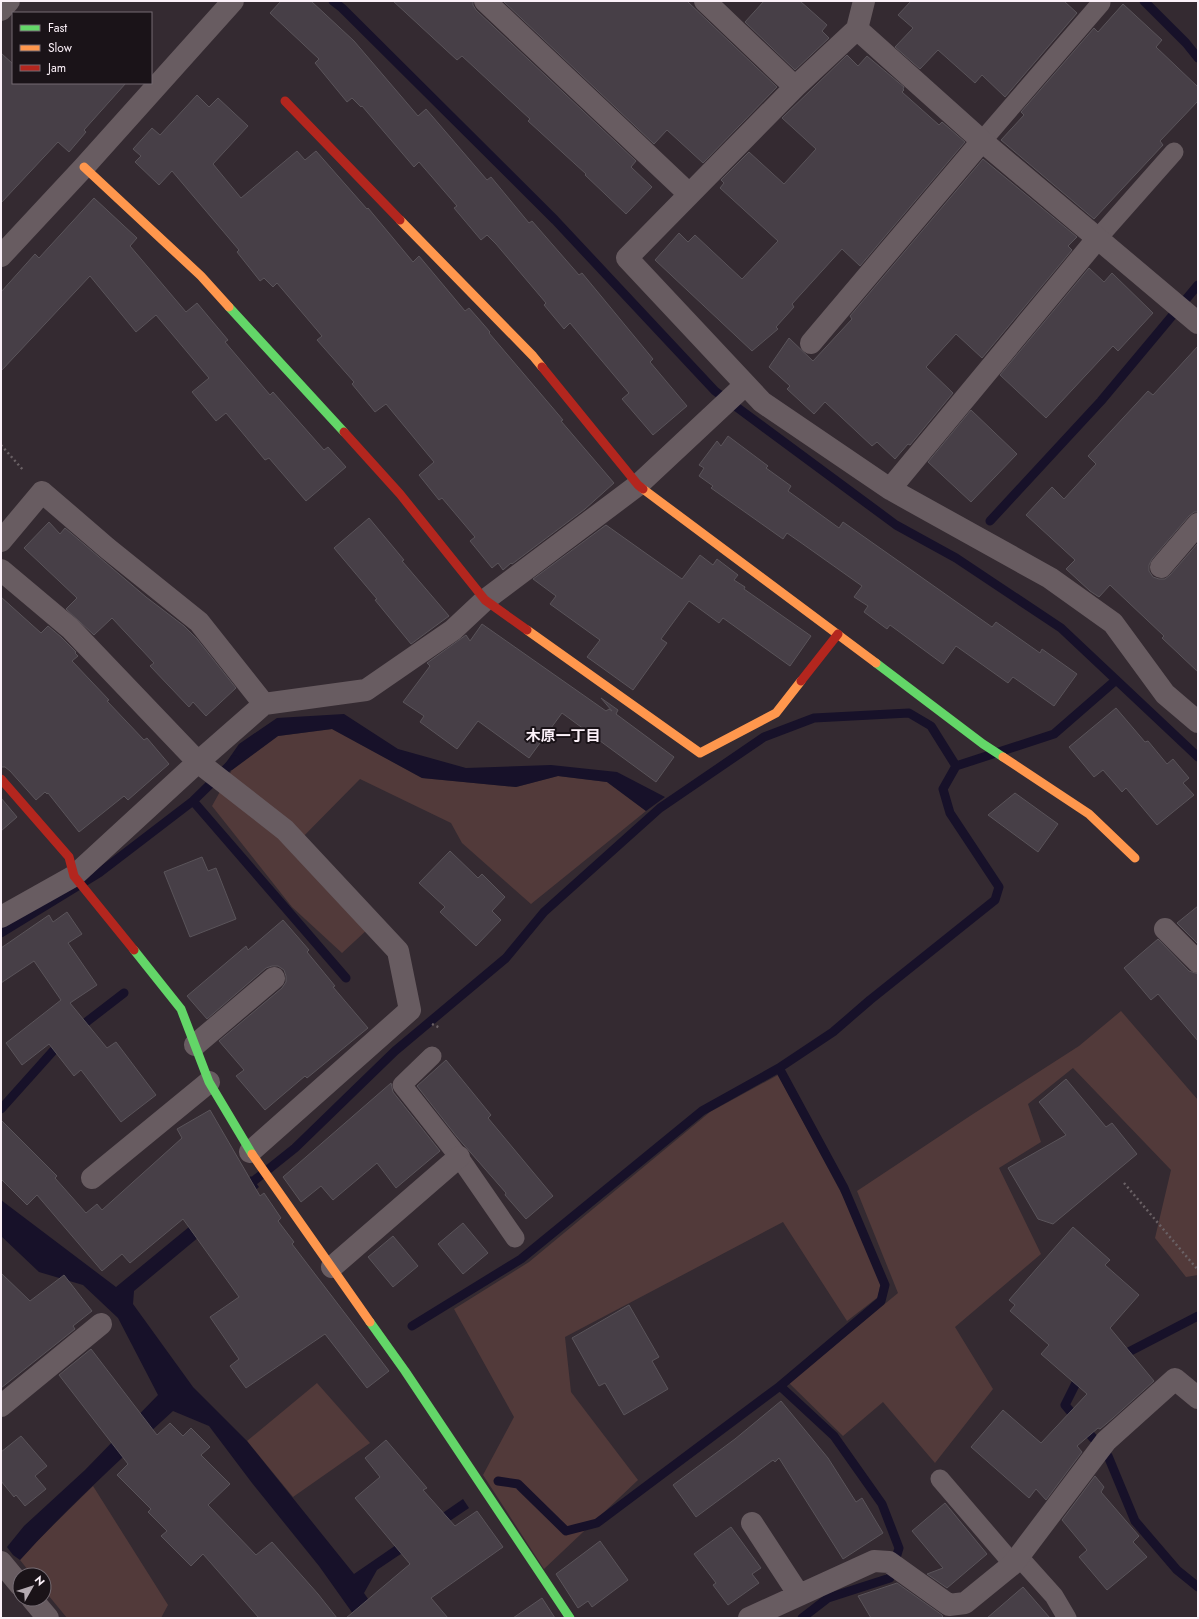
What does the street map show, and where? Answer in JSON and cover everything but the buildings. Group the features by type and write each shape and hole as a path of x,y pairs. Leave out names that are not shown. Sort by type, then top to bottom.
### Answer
{"street":[{"path":"1,10 9,1"},
{"path":"1,256 84,167 233,1"},
{"path":"485,1 689,194"},
{"path":"705,1 795,87"},
{"path":"864,1 856,29 795,87 627,258 762,402 890,489 1050,578 1113,623 1165,694 1198,722"},
{"path":"856,29 982,141 1193,319"},
{"path":"285,101 533,356 638,485 983,744 1089,814 1135,858"},
{"path":"811,343 982,141"},
{"path":"84,167 201,276 400,494 485,600 700,753 776,713 838,634"},
{"path":"890,489 1097,239"},
{"path":"1,917 74,876 198,762 264,704 366,690 453,630 485,600 638,485 745,385"},
{"path":"1,541 42,492 107,548 199,622 264,704"},
{"path":"1160,568 1198,524"},
{"path":"1,570 70,628 198,762 285,830 398,951 410,1010 254,1158"},
{"path":"1,779 69,857 74,876 181,1009 209,1082 254,1158 405,1371 570,1618"},
{"path":"1165,929 1198,962"},
{"path":"195,1045 274,978"},
{"path":"92,1178 209,1082"},
{"path":"332,1267 459,1157"},
{"path":"1,1406 101,1324"},
{"path":"749,1618 874,1561 895,1566 949,1605 965,1603 1016,1560 1106,1441 1170,1384 1176,1379 1198,1398"},
{"path":"752,1523 799,1595"},
{"path":"39,1607 48,1618"}],"lane":[{"path":"982,141 1101,3"},
{"path":"1097,239 1174,152"},
{"path":"432,1056 402,1085 459,1157 515,1238"},
{"path":"940,1479 1016,1560 1054,1596 1067,1618"}],"path":[{"path":"1,445 42,492"},
{"path":"1124,1183 1198,1270"}],"shaded area":[{"path":"344,714 398,749 466,768 551,765 617,772 665,797 646,811 607,782 558,776 516,787 422,778 332,729 278,736 232,770 223,767 239,744 277,718"},
{"path":"332,729 422,778 516,787 558,776 607,782 646,811 531,904 462,843 451,823 360,779 293,847 369,928 342,953 292,907 212,806 232,770 278,736"},
{"path":"1121,1011 1198,1100 1198,1275 1186,1277 1155,1238 1171,1170 1073,1068 1028,1104 1041,1142 999,1168 1041,1254 955,1327 993,1389 935,1463 883,1402 843,1436 789,1383 898,1293 857,1191 1079,1046"},
{"path":"778,1075 845,1200 881,1280 878,1297 847,1321 783,1222 565,1337 571,1392 638,1480 544,1569 483,1475 514,1417 454,1309 529,1262 710,1112"},
{"path":"251,1176 259,1187 134,1291 133,1304 193,1387 247,1441 354,1574 463,1499 469,1508 377,1570 364,1593 381,1618 356,1618 319,1566 252,1483 209,1426 173,1411 76,1502 20,1560 13,1555 7,1547 24,1526 85,1470 158,1395 118,1318 83,1285 39,1272 1,1236 1,1200 116,1287"},
{"path":"317,1383 370,1443 293,1497 247,1441"},
{"path":"93,1486 168,1605 161,1618 67,1618 52,1600 52,1567 26,1567 20,1560 38,1540"}],"waterway":[{"path":"333,1 342,8 555,220 715,391 896,525 956,558 1061,628 1198,757"},
{"path":"1144,1 1186,43 1198,58"},
{"path":"990,521 1101,401 1198,285"},
{"path":"246,1187 295,1148 395,1051 506,958 544,912 660,808 764,737 814,718 909,713 931,726 956,766 1054,734 1116,680"},
{"path":"1,933 99,873 193,801 235,760"},
{"path":"780,1386 881,1301 885,1285 844,1188 779,1068 833,1032 870,1000 995,900 999,887 950,813 943,789 956,766"},
{"path":"193,801 346,978"},
{"path":"76,1030 124,993"},
{"path":"1,1109 62,1041"},
{"path":"412,1326 521,1259 702,1111 779,1068"},
{"path":"1119,1357 1198,1316"},
{"path":"1082,1374 1080,1375 1065,1405 1093,1438"},
{"path":"498,1481 518,1484 566,1531 597,1523 780,1386 834,1436 882,1504 899,1548 890,1578 828,1598 802,1618"},
{"path":"1108,1456 1135,1521 1177,1570 1198,1587"}],"traffic: fast":[{"path":"229,307 344,432"},
{"path":"876,663 983,744 1003,757"},
{"path":"134,950 181,1009 209,1082 252,1154"},
{"path":"370,1322 405,1371 570,1618"}],"traffic: slow":[{"path":"84,167 201,276 229,307"},
{"path":"400,220 542,367"},
{"path":"643,489 876,663"},
{"path":"527,630 700,753 776,713 801,681"},
{"path":"1003,757 1089,814 1135,858"},
{"path":"252,1154 370,1322"}],"traffic: jam":[{"path":"285,101 400,220"},
{"path":"542,367 638,485 643,489"},
{"path":"344,432 400,494 485,600 527,630"},
{"path":"801,681 838,634"},
{"path":"1,779 69,857 74,876 134,950"}],"district":[{"name":"木原一丁目","path":"563,736"}]}
